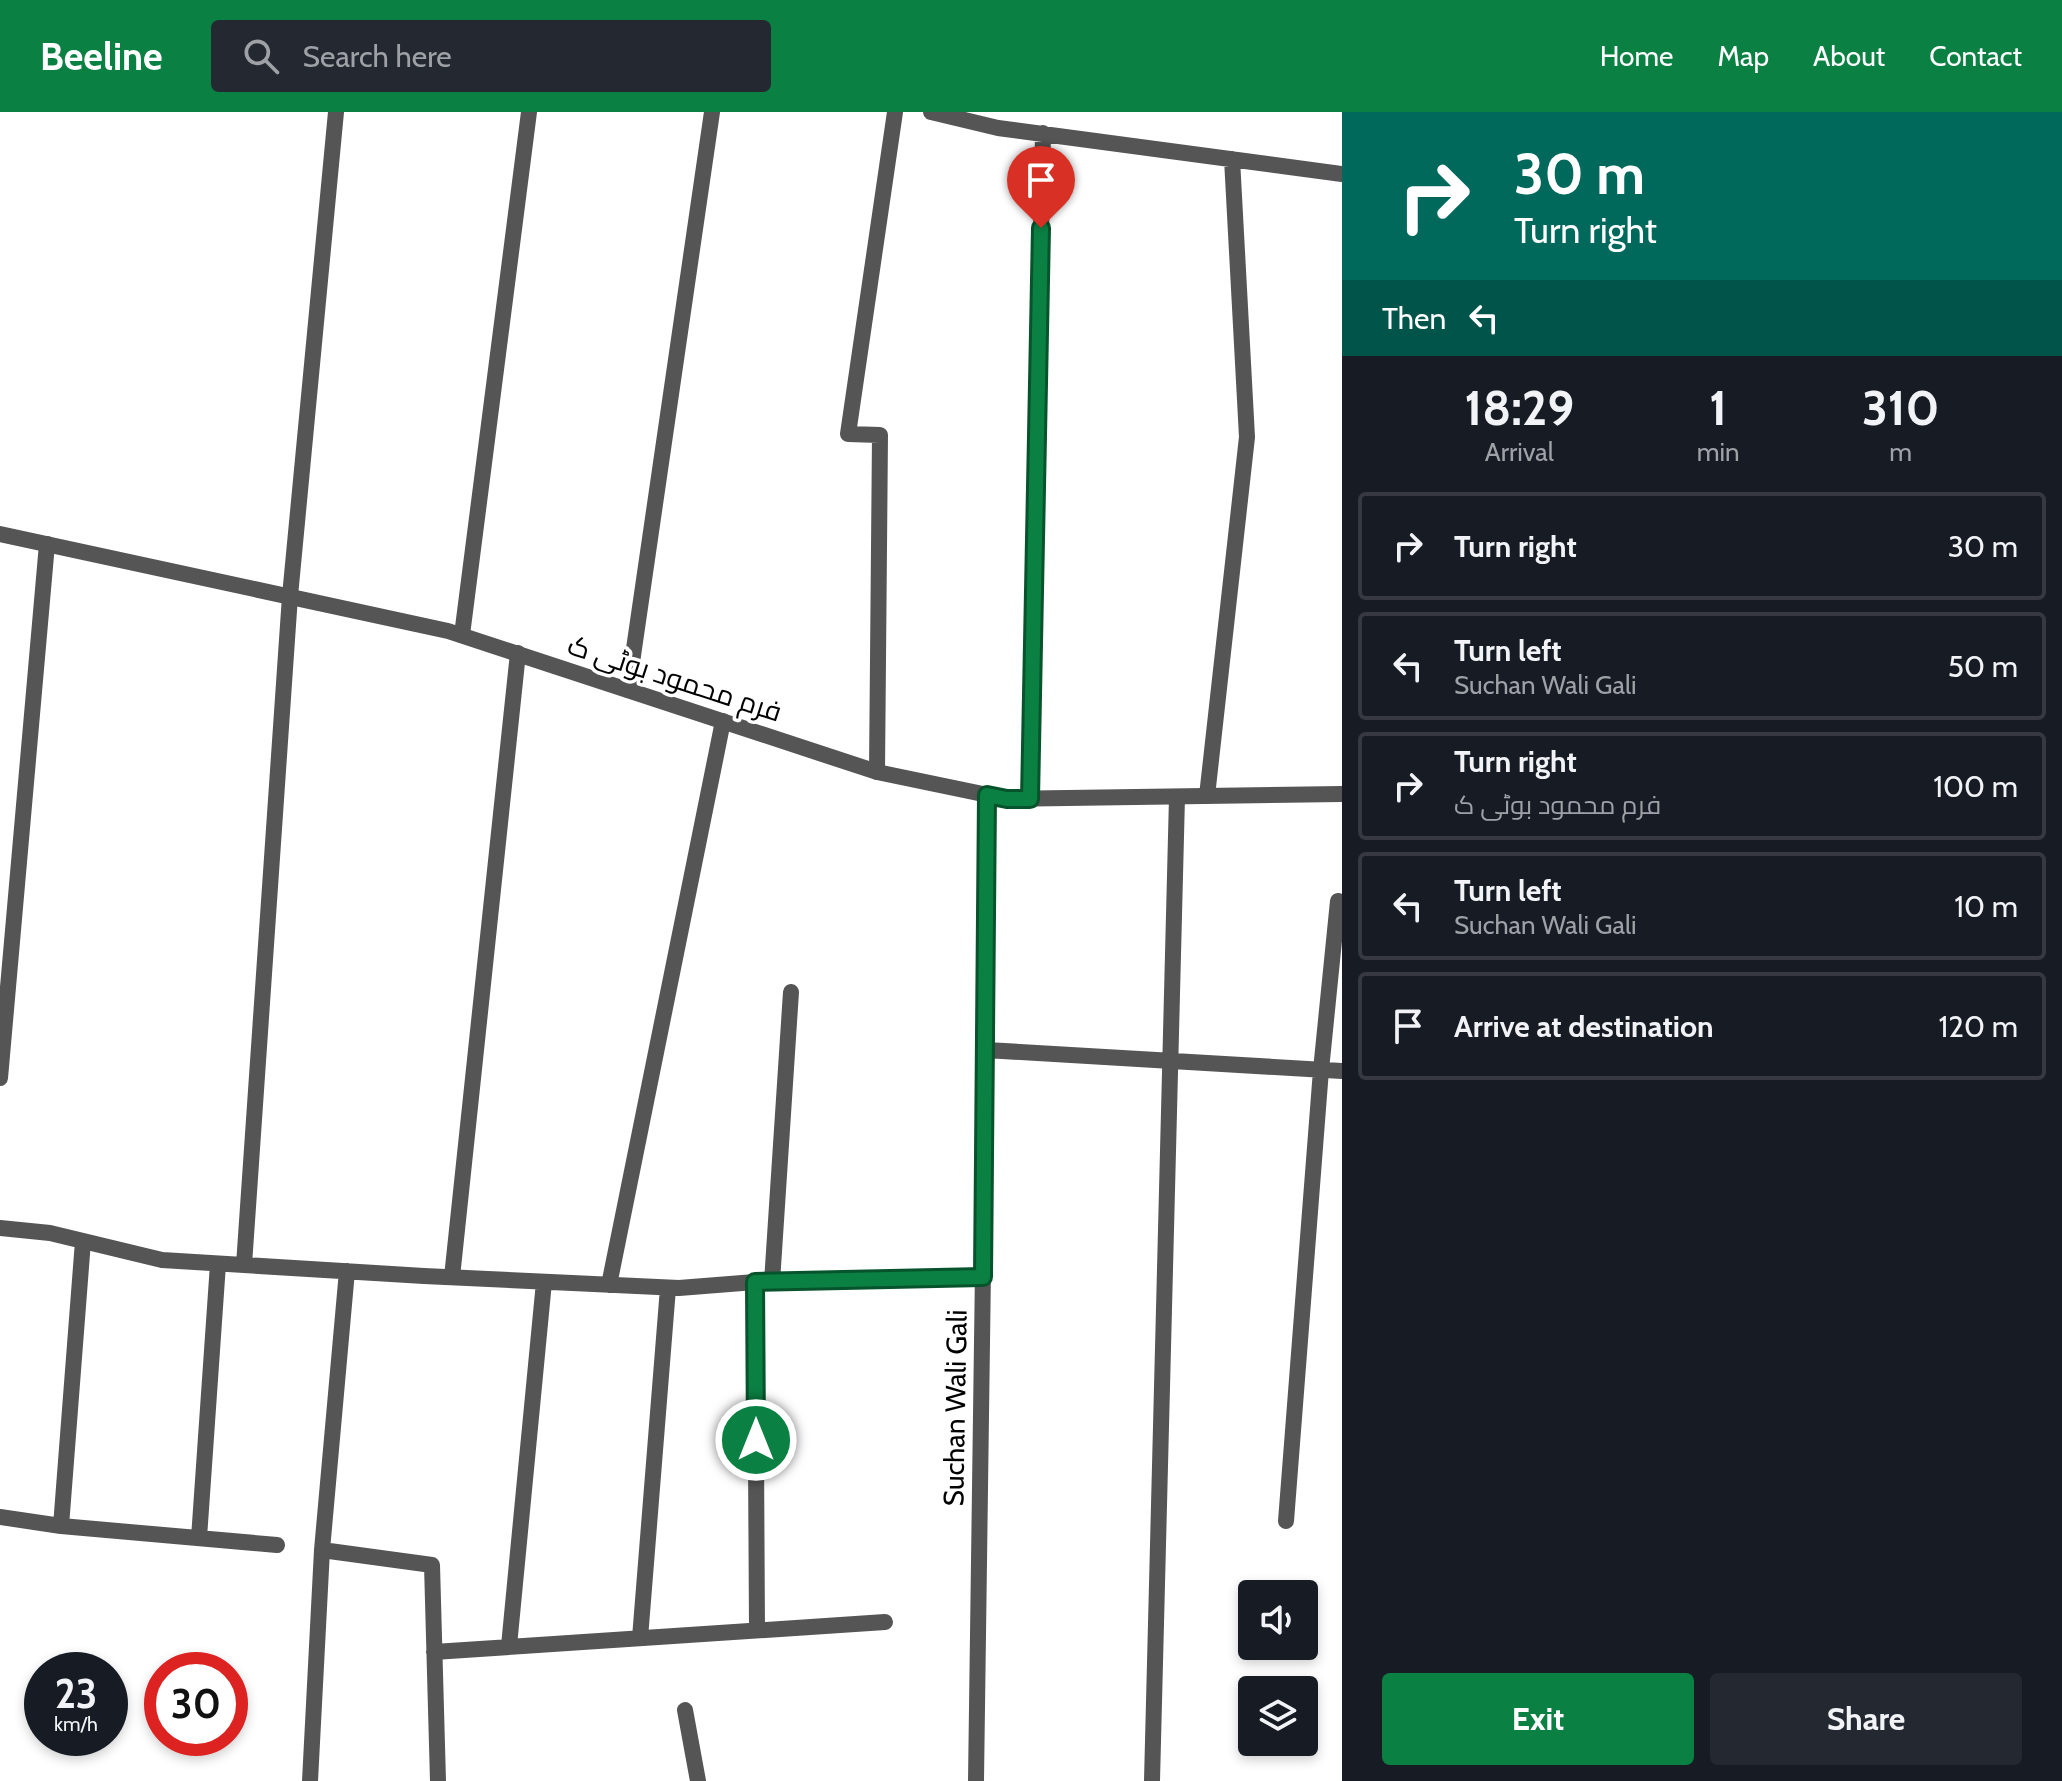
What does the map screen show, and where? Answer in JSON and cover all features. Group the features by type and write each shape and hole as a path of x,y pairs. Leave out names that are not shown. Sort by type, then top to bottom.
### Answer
{"street":[{"path":"244,1265 290,596 336,112"},
{"path":"462,635 529,112"},
{"path":"628,690 712,112"},
{"path":"877,772 880,435 848,434 895,112"},
{"path":"931,112 1000,120 1043,133 1342,174"},
{"path":"1030,799 1043,133"},
{"path":"1207,796 1247,437 1232,159"},
{"name":"فرم محمود بوٹی ک","path":"0,534 462,635 877,772 1007,799 1342,794"},
{"path":"0,1078 47,544"},
{"path":"452,1277 518,653"},
{"path":"609,1285 723,721"},
{"name":"Suchan Wali Gali","path":"976,1781 987,795"},
{"path":"1152,1781 1177,797"},
{"path":"1286,1521 1321,1070 1338,901"},
{"path":"757,1630 764,1282 791,992"},
{"path":"986,1050 1342,1071"},
{"path":"0,1228 50,1233 162,1260 544,1282 668,1288 764,1282 983,1277"},
{"path":"61,1526 83,1241"},
{"path":"199,1538 218,1264"},
{"path":"310,1781 322,1550 347,1271"},
{"path":"509,1646 544,1282"},
{"path":"640,1638 668,1288"},
{"path":"0,1517 61,1526 277,1545"},
{"path":"322,1550 432,1565 438,1781"},
{"path":"434,1652 885,1622"},
{"path":"685,1710 698,1781"}],"route":[{"path":"756,1440 755,1282 983,1277 987,795 1030,799 1041,228"}]}
